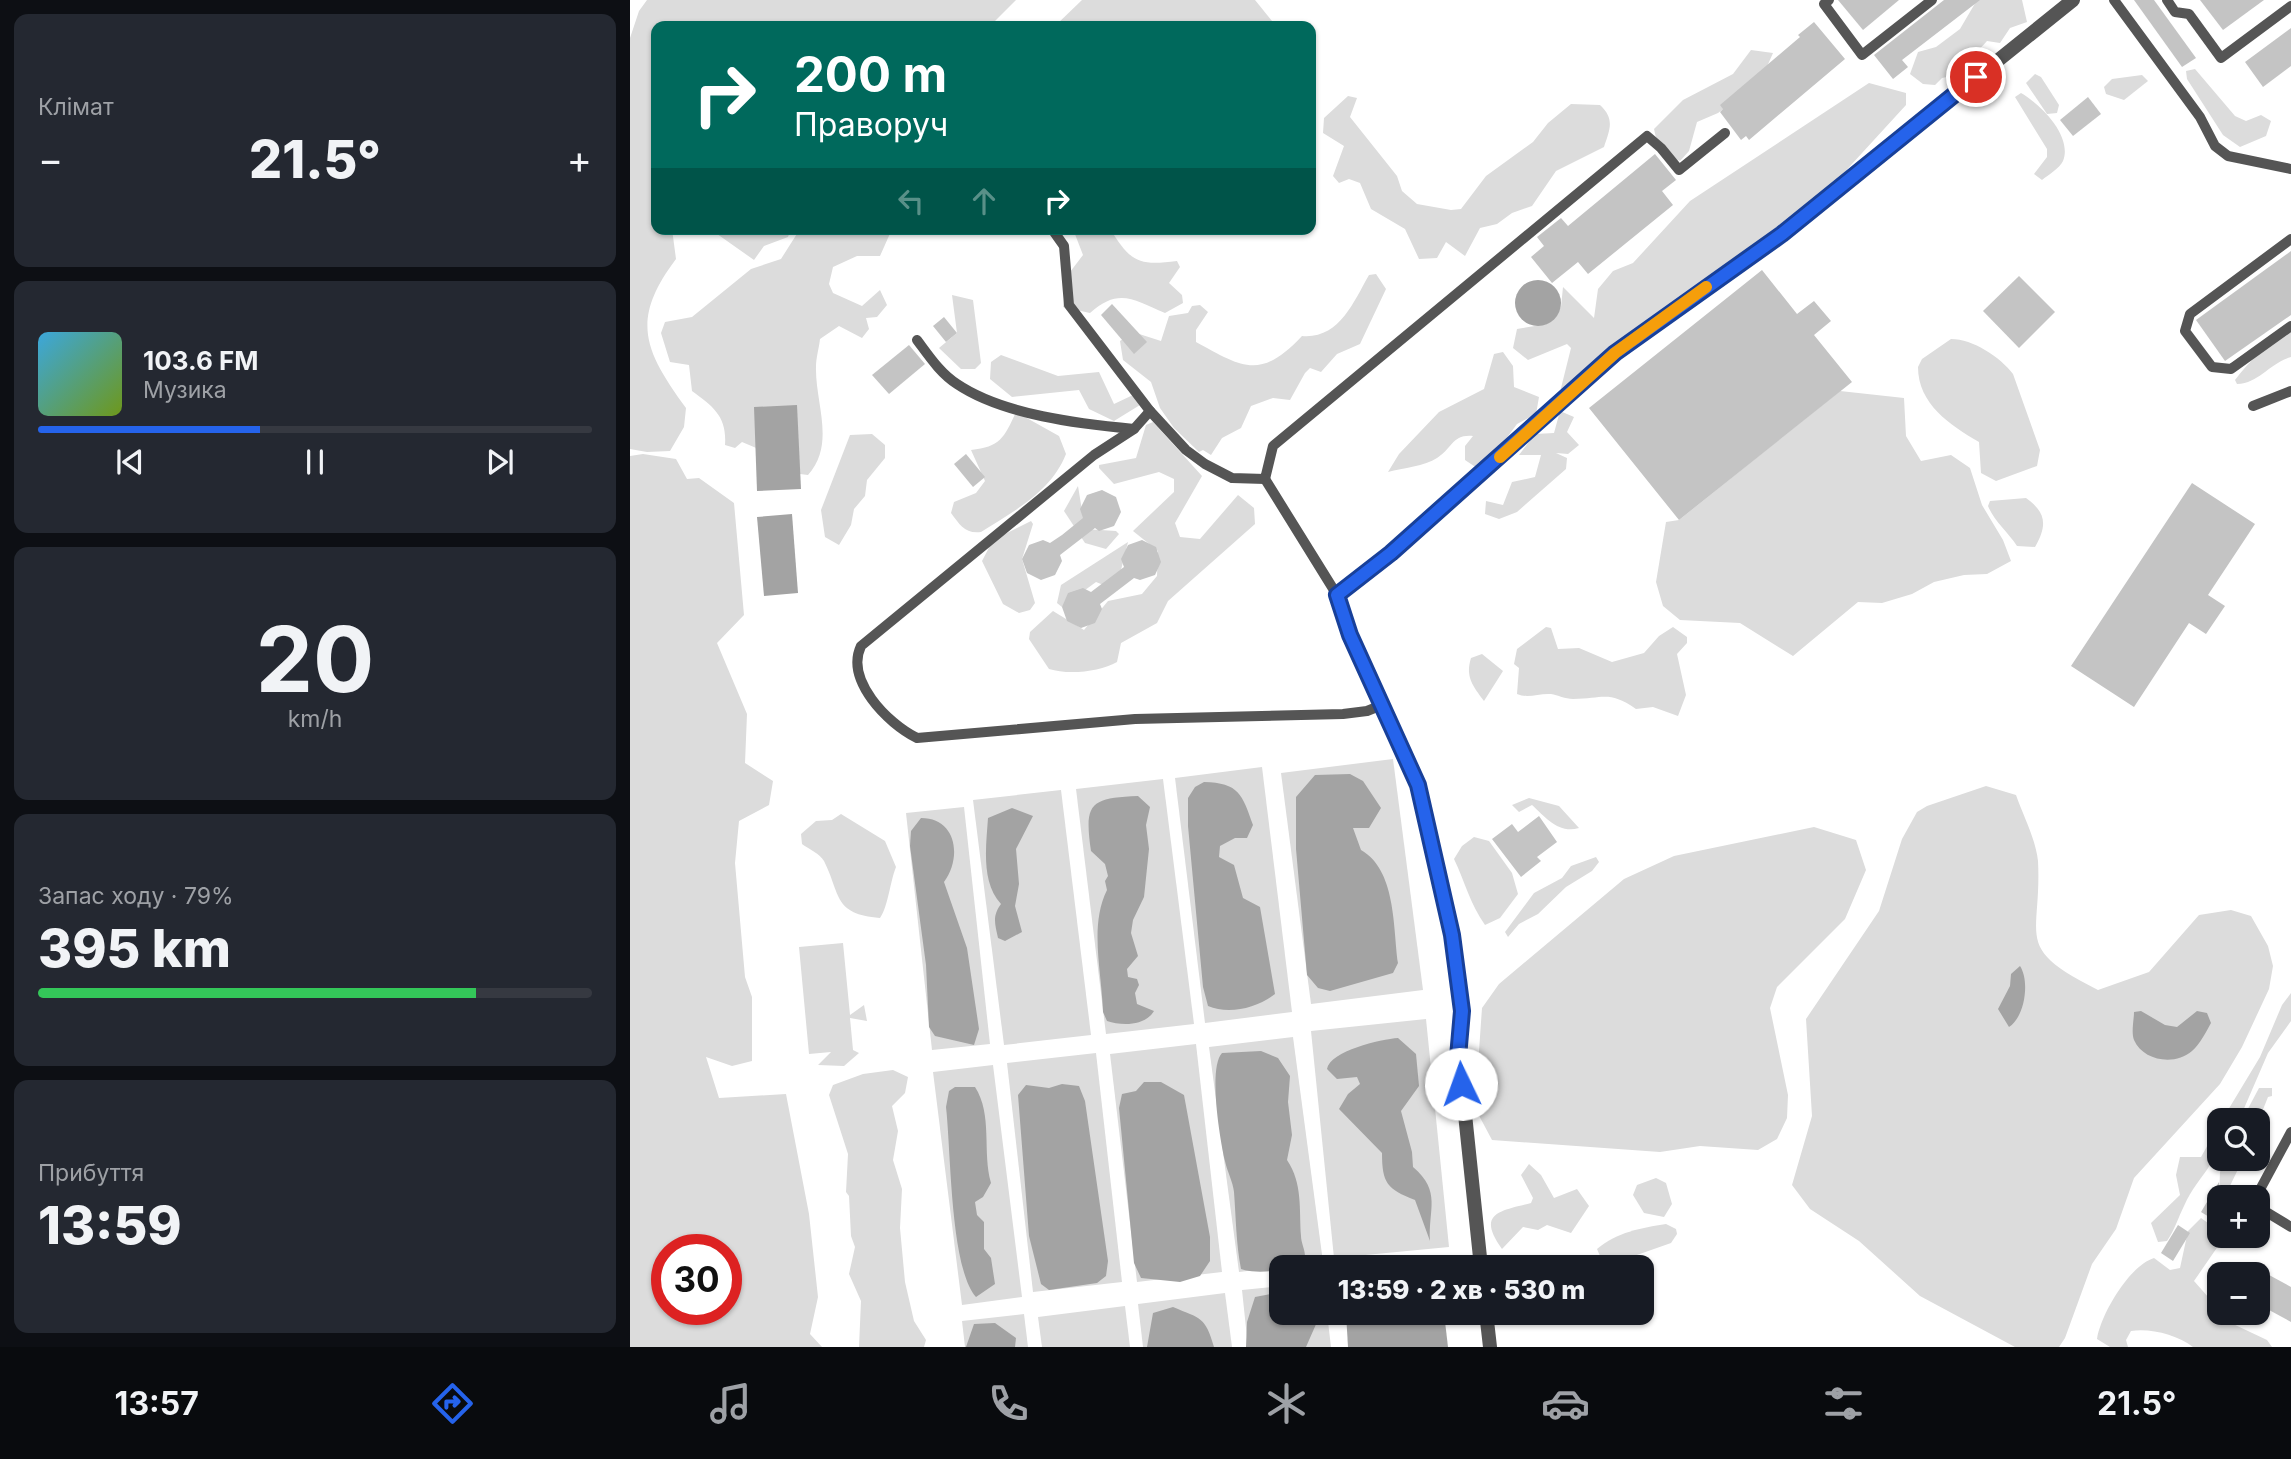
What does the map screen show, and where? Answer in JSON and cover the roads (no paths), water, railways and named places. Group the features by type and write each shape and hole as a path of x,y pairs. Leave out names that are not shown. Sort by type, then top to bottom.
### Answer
{"street":[{"path":"1480,1255 1458,1057 1462,1011 1452,935 1418,785 1350,635 1337,595 1391,553 1615,353 1782,234 2073,0"},
{"path":"1487,1325 1490,1347"}],"lane":[{"path":"1829,0 1824,4 1862,55 1932,0"},
{"path":"2114,0 2200,117 2215,146 2228,156 2291,169"},
{"path":"2166,0 2175,12 2189,14 2221,58 2291,6"},
{"path":"1337,595 1265,479 1273,446 1647,136 1679,170 1725,132"},
{"path":"1056,235 1064,246 1069,305 1077,320 1150,411 1186,450 1205,464 1232,478 1265,479"},
{"path":"2291,239 2190,314 2185,331 2212,367 2231,369 2291,326"},
{"path":"917,341 940,370 958,385 993,400 1042,417 1134,429"},
{"path":"2253,406 2291,391"},
{"path":"1150,411 1134,429 1094,455 861,646 855,659 858,676 885,713 903,731 917,738 1135,719 1343,714 1367,711 1382,705"},
{"path":"2262,1185 2291,1132"},
{"path":"2270,1214 2291,1227"}]}
